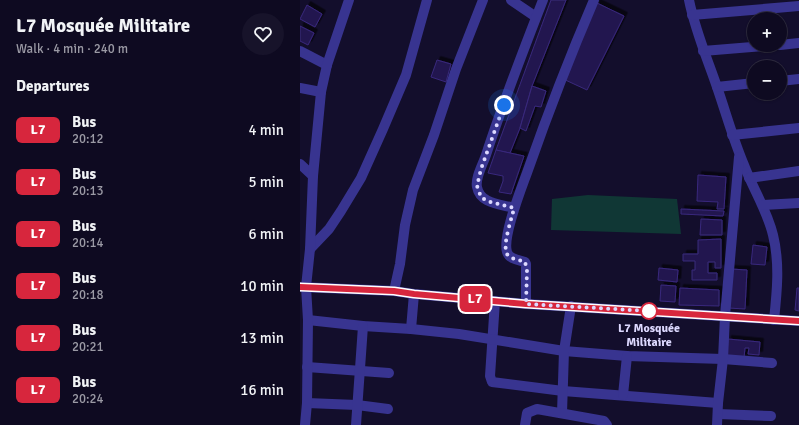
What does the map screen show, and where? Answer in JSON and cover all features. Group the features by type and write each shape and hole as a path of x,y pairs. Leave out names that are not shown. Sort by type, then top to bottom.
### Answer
{"street":[{"path":"304,425 307,403 308,320 303,287 310,249 313,176 321,92 327,65 349,0"},
{"path":"310,249 333,223 361,178 406,75 427,0"},
{"path":"394,291 400,264 405,226 413,190 434,135 456,69 483,0"},
{"path":"511,0 536,17"},
{"path":"514,208 487,201 481,197 477,186 477,180 543,0"},
{"path":"526,304 526,264 525,262 511,258 507,254 507,238 514,208 555,93 594,0"},
{"path":"689,0 692,16 703,51 717,87 732,135 749,178 763,204 773,236 777,262 777,286 774,320"},
{"path":"692,16 799,6"},
{"path":"787,44 799,43"},
{"path":"703,51 747,47"},
{"path":"300,51 327,65"},
{"path":"787,80 799,79"},
{"path":"717,87 747,84"},
{"path":"300,88 321,92"},
{"path":"732,135 799,128"},
{"path":"717,425 725,316 740,155"},
{"path":"300,164 313,176"},
{"path":"749,178 799,171"},
{"path":"763,204 799,203"},
{"path":"303,287 394,291 526,304 799,321"},
{"path":"411,329 414,294"},
{"path":"495,301 490,376 492,382 563,391 718,403"},
{"path":"562,413 564,351 571,306"},
{"path":"308,320 458,334 564,351 627,356 723,359 772,363"},
{"path":"356,425 362,326"},
{"path":"623,396 627,356"},
{"path":"307,367 389,373"},
{"path":"307,403 357,405 388,409"},
{"path":"525,425 527,413 537,409 604,421 607,425"},
{"path":"718,414 771,416"}],"green space":[{"path":"588,195 677,199 681,234 551,230 552,199"}],"building":[{"path":"551,0 566,0 532,86 520,128 510,153 496,150"},
{"path":"597,3 624,16 587,90 561,78"},
{"path":"307,5 322,14 315,27 300,19"},
{"path":"300,26 314,33 308,45 300,41"},
{"path":"437,60 451,64 446,82 431,77"},
{"path":"532,86 546,91 541,107 535,106 526,131 520,128"},
{"path":"496,150 524,156 511,194 499,192 503,181 503,176 488,173"},
{"path":"698,175 726,177 724,209 717,209 718,202 697,201"},
{"path":"681,209 724,211 723,216 681,214"},
{"path":"701,219 722,220 722,235 700,235"},
{"path":"721,239 721,268 715,268 715,262 708,262 708,273 717,273 717,280 692,280 692,270 695,270 695,261 683,261 683,254 698,254 698,240"},
{"path":"753,245 767,247 765,265 751,264"},
{"path":"659,268 678,270 677,282 658,280"},
{"path":"731,269 747,270 745,309 728,308"},
{"path":"661,285 676,286 675,302 660,301"},
{"path":"680,288 719,290 719,306 679,305"},
{"path":"797,288 799,288 799,311 795,310"},
{"path":"728,339 760,342 759,355 748,354 749,348 745,348 744,358 727,356"}],"bus line":[{"name":"L7","path":"300,287 394,291 526,304 799,321"}],"place":[{"name":"L7 Mosquée Militaire","path":"649,311"}],"route":[{"path":"504,105 488,147 477,180 477,186 481,197 487,201 514,208 506,247 507,254 511,258 521,260 526,264 526,304 649,311"}]}
